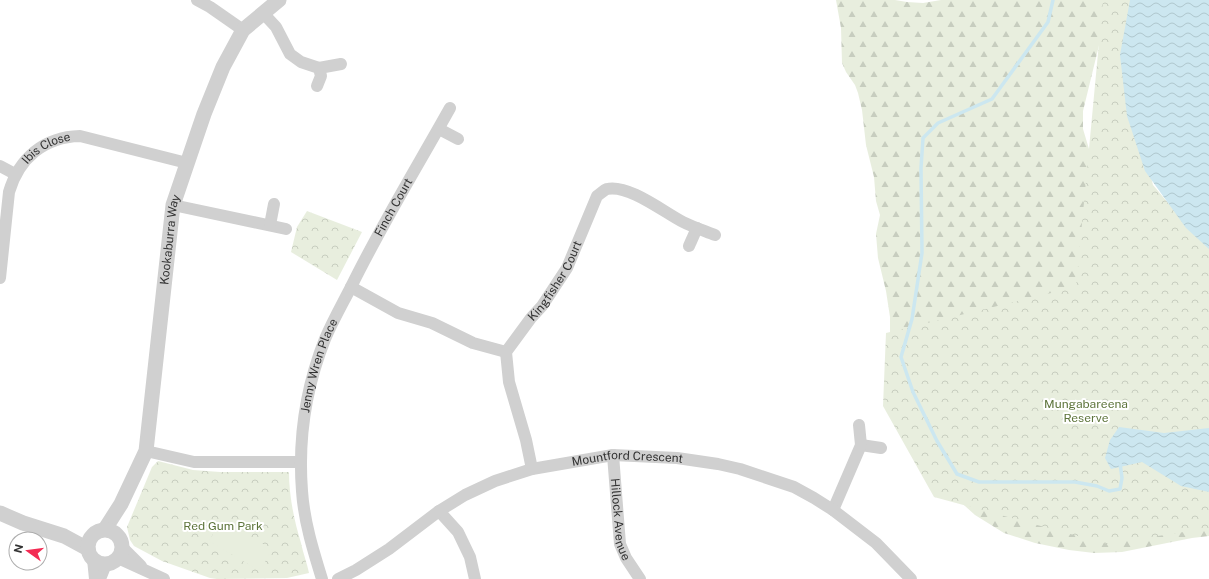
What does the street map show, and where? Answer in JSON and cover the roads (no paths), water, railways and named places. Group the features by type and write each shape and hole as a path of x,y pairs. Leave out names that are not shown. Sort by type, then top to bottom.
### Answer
{"street":[{"path":"197,0 243,30"},
{"name":"Kookaburra Way","path":"105,547 121,504 146,451 172,205 204,114 223,68 243,30 279,0"},
{"path":"263,13 276,27 290,54 301,62 319,68 341,64"},
{"path":"318,86 321,76 319,68"},
{"name":"Finch Court","path":"351,287 370,248 450,108"},
{"path":"439,128 458,139"},
{"name":"Ibis Close","path":"0,278 9,192 15,174 21,164 46,143 67,137 80,136 187,163"},
{"path":"0,166 15,174"},
{"name":"Kingfisher Court","path":"506,352 531,318 542,306 567,268 597,196 607,189 618,189 631,193 655,204 684,222 715,235"},
{"path":"270,225 274,204"},
{"path":"172,205 286,229"},
{"path":"689,246 697,228"},
{"path":"351,287 398,313 432,323 473,343 506,352 509,382 526,440 532,469"},
{"name":"Jenny Wren Place","path":"322,579 305,518 301,462 302,434 313,377 325,340 351,287"},
{"path":"833,510 861,445 859,424"},
{"path":"861,445 881,448"},
{"path":"146,451 194,462 301,462"},
{"name":"Mountford Crescent","path":"338,579 356,570 389,549 439,511 466,495 489,484 532,469 613,455 677,458 718,464 740,469 794,487 833,510 876,543 912,579"},
{"name":"Hillock Avenue","path":"613,455 620,544 626,558 640,579"},
{"path":"439,511 458,532 470,557 475,579"},
{"path":"0,513 23,523 105,547 146,571 164,579"},
{"path":"95,579 105,547"},
{"path":"100,579 105,547"}],"water":[{"path":"1130,0 1209,0 1209,249 1186,228 1145,171 1127,116 1120,55"},
{"path":"1119,427 1164,433 1209,428 1209,492 1181,486 1142,462 1111,469 1105,458 1110,440"}],"waterway":[{"path":"1053,0 1048,22 992,99 938,123 923,138 921,168 922,253 912,319 901,357 913,392 937,441 957,474 979,482 1075,482 1097,486 1109,491 1120,489 1122,478 1120,463"}],"park label":[{"name":"Mungabareena Reserve","path":"1086,411"},
{"name":"Red Gum Park","path":"223,526"}]}
